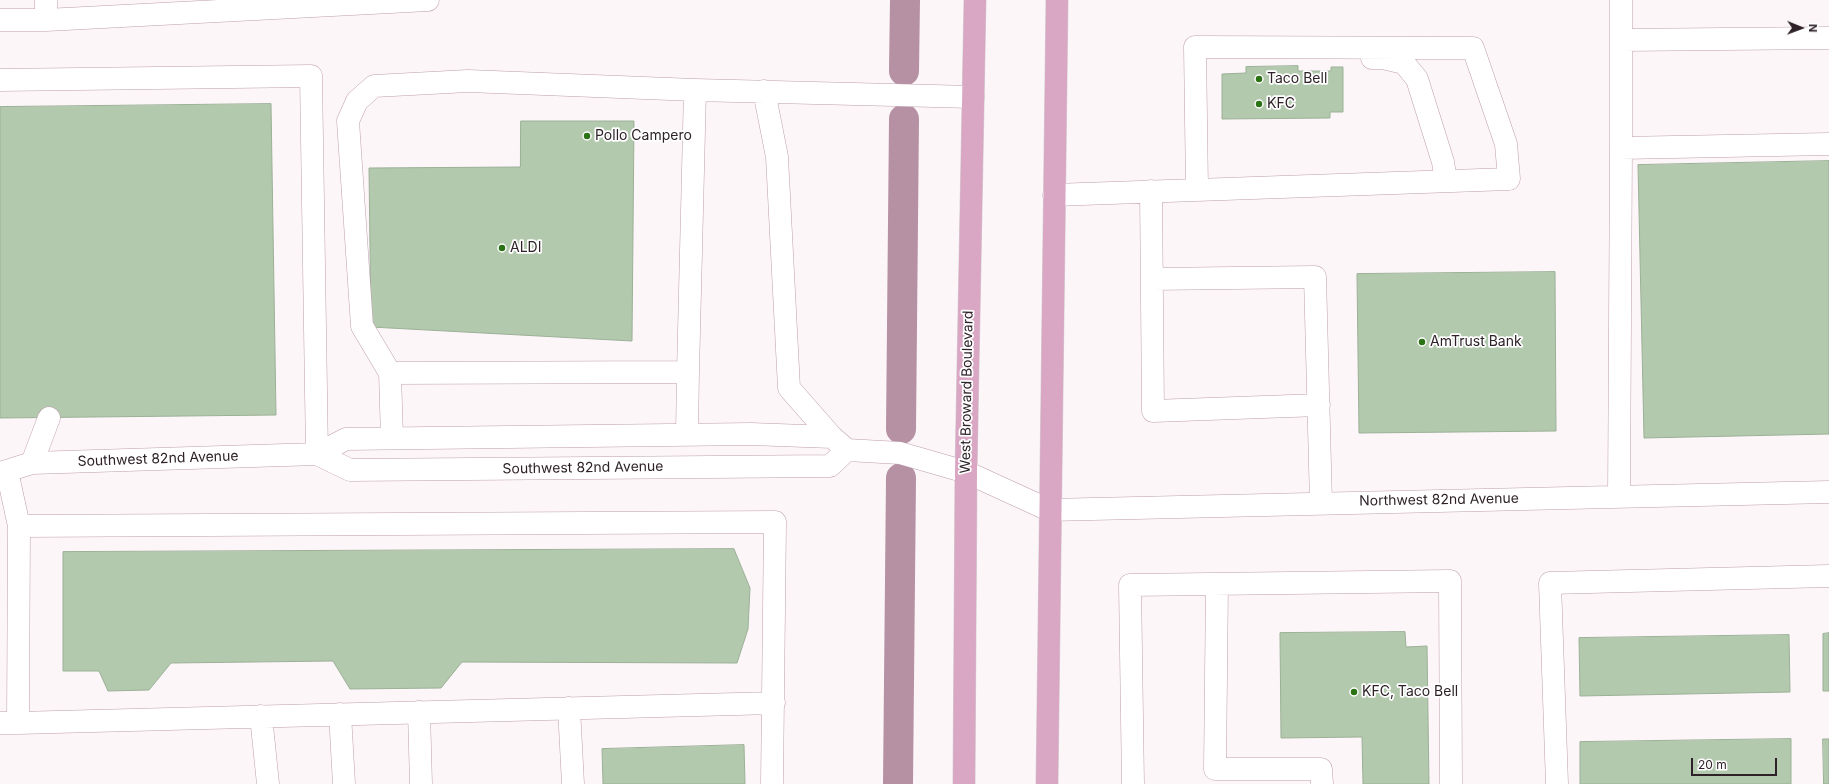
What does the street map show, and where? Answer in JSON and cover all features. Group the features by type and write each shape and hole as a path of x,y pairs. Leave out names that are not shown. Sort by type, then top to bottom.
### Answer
{"main road":[{"name":"West Broward Boulevard","path":"964,784 966,472 975,0"},
{"path":"1047,784 1049,510 1057,0"}],"street":[{"path":"0,20 46,10 428,0"},
{"path":"1619,496 1621,0"},
{"path":"1621,40 1829,38"},
{"path":"1054,195 1151,191 1197,190 1509,179 1506,144 1473,48 1195,47 1197,190"},
{"path":"1234,47 1249,60 1383,58 1404,64 1418,79 1443,162 1446,181"},
{"path":"0,80 311,76 316,454"},
{"path":"392,438 390,373 362,326 348,121 357,101 374,86 468,81 695,90 973,97"},
{"path":"687,434 695,90"},
{"path":"764,91 777,157 789,388 840,443"},
{"path":"1621,148 1829,144"},
{"path":"1151,191 1153,411 1319,405"},
{"path":"1152,279 1315,277 1321,503"},
{"path":"390,373 688,372"},
{"path":"32,463 49,418"},
{"name":"Southwest 82nd Avenue","path":"4,472 32,463 316,454 346,439 751,434 840,443 900,453 966,472 1049,510"},
{"path":"582,435 582,468"},
{"name":"Southwest 82nd Avenue","path":"316,454 350,470 830,466 840,443"},
{"path":"4,472 20,526 9,723 774,703"},
{"name":"Northwest 82nd Avenue","path":"1049,510 1829,492"},
{"path":"20,526 775,522 772,784"},
{"path":"1557,784 1550,583 1829,576"},
{"path":"1132,784 1130,585 1450,581 1451,784"},
{"path":"1217,584 1215,769 1321,769 1322,784"},
{"path":"569,708 573,784"},
{"path":"419,712 421,784"},
{"path":"340,714 344,784"},
{"path":"261,716 268,784"}],"building":[{"path":"1298,66 1298,71 1331,71 1331,67 1343,67 1343,112 1330,112 1330,118 1222,119 1222,74 1246,73 1246,67"},
{"path":"271,104 276,415 0,418 0,107"},
{"name":"ALDI","path":"521,121 634,121 632,341 371,327 369,168 520,167"},
{"path":"1829,161 1829,434 1644,438 1638,165"},
{"path":"1555,272 1556,431 1359,433 1357,274"},
{"path":"734,549 750,588 748,629 737,663 462,662 441,688 350,689 333,661 171,663 149,690 108,691 99,671 63,671 63,552"},
{"name":"KFC, Taco Bell","path":"1405,632 1406,647 1427,646 1429,784 1363,784 1362,737 1281,738 1280,633"},
{"path":"1829,633 1829,691 1823,691 1823,634"},
{"path":"1789,635 1790,692 1580,696 1579,638"},
{"path":"1791,739 1791,784 1580,784 1580,742"},
{"path":"1823,739 1829,739 1829,784 1824,784"},
{"path":"744,745 745,784 603,784 602,749"}],"waterway":[{"path":"904,71 905,0"},
{"path":"901,429 904,119"},
{"path":"898,784 901,478"}],"place":[{"name":"Taco Bell","path":"1259,79"},
{"name":"KFC","path":"1259,104"},
{"name":"Pollo Campero","path":"587,136"},
{"name":"ALDI","path":"502,248"},
{"name":"AmTrust Bank","path":"1422,342"},
{"name":"KFC, Taco Bell","path":"1354,692"}]}
